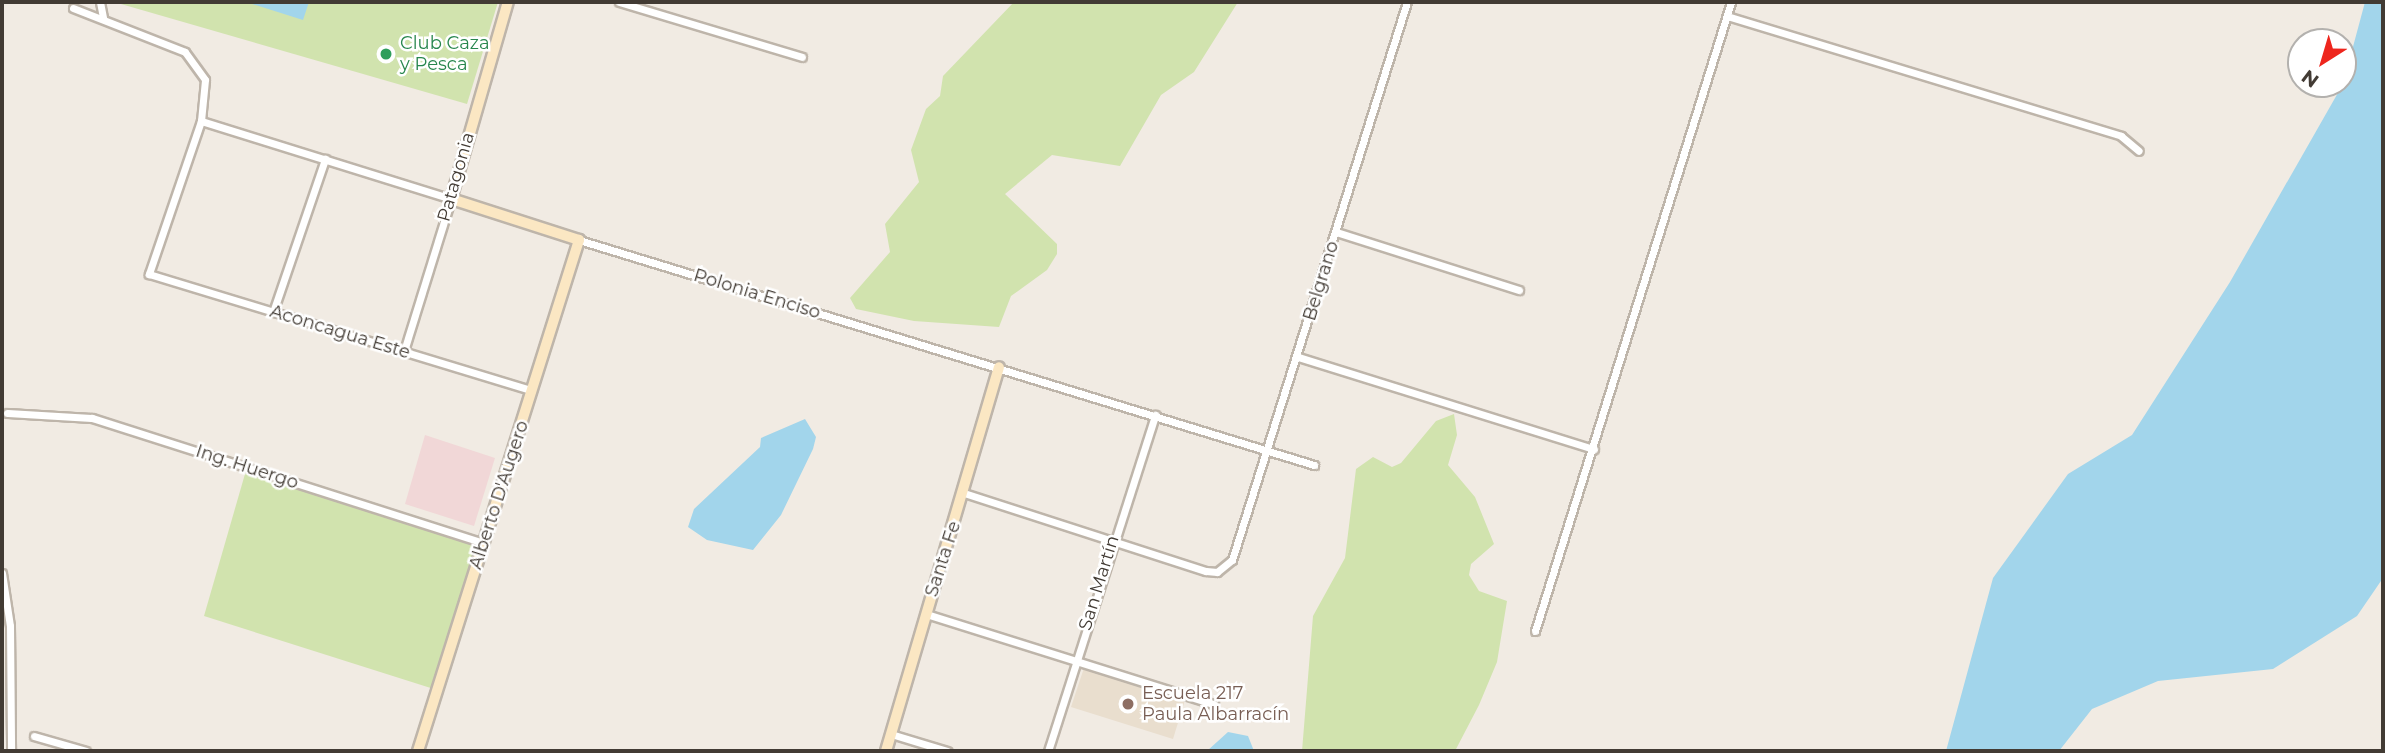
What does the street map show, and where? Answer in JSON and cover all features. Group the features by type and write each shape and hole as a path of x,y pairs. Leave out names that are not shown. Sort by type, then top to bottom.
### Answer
{"main road":[{"name":"Patagonia","path":"450,200 508,2"},
{"name":"Polonia Enciso","path":"450,200 579,240"},
{"name":"Alberto D'Augero","path":"418,751 579,240"},
{"name":"Santa Fe","path":"886,751 999,367"}],"street":[{"path":"100,2 103,18"},
{"path":"619,2 802,57"},
{"name":"Belgrano","path":"1112,540 1206,571 1217,572 1232,560 1298,357 1407,2"},
{"path":"1535,631 1594,449 1731,2"},
{"path":"73,8 185,52 205,80 201,121"},
{"path":"1727,16 2121,136 2139,151"},
{"name":"Polonia Enciso","path":"201,121 450,200"},
{"name":"Aconcagua Este","path":"201,121 149,274 532,390"},
{"path":"273,312 325,159"},
{"name":"Patagonia","path":"404,351 450,200"},
{"path":"1336,232 1519,290"},
{"name":"Polonia Enciso","path":"579,240 1314,465"},
{"path":"1298,357 1594,449"},
{"name":"Ing. Huergo","path":"7,413 92,418 484,543"},
{"name":"San Martín","path":"1048,751 1112,540 1155,415"},
{"path":"964,493 1112,540"},
{"path":"2,573 10,626 11,751"},
{"path":"926,614 1214,704"},
{"path":"891,734 947,751"},
{"path":"34,736 86,751"}],"shaded area":[{"path":"425,435 495,458 474,526 405,504"},
{"name":"Escuela 217 Paula Albarracín","path":"1084,668 1185,700 1173,739 1071,707"}],"green space":[{"name":"Club Caza y Pesca","path":"114,2 498,2 467,104"},
{"path":"1014,2 1238,2 1194,72 1161,95 1120,166 1052,155 1005,194 1057,244 1057,254 1047,270 1011,296 999,327 914,321 856,309 850,298 890,252 885,224 919,182 911,150 926,109 940,96 943,76"},
{"path":"1454,414 1457,435 1448,465 1475,497 1494,544 1471,564 1469,575 1479,591 1507,601 1497,662 1479,705 1455,751 1302,751 1313,616 1345,558 1356,469 1373,457 1392,467 1401,463 1436,421"},
{"path":"247,467 484,543 437,690 204,616"}],"water":[{"path":"246,2 309,2 303,20"},
{"path":"2365,2 2383,2 2383,578 2357,616 2273,669 2158,681 2092,709 2059,751 1946,751 1993,578 2068,474 2132,435 2230,282 2335,98 2357,98 2357,32"},
{"path":"805,419 816,437 813,449 781,515 753,550 707,540 688,527 694,509 760,447 761,438"},
{"path":"1228,732 1248,736 1254,751 1207,751"}],"place":[{"name":"Club Caza y Pesca","path":"386,54"},
{"name":"Escuela 217 Paula Albarracín","path":"1128,704"}]}
